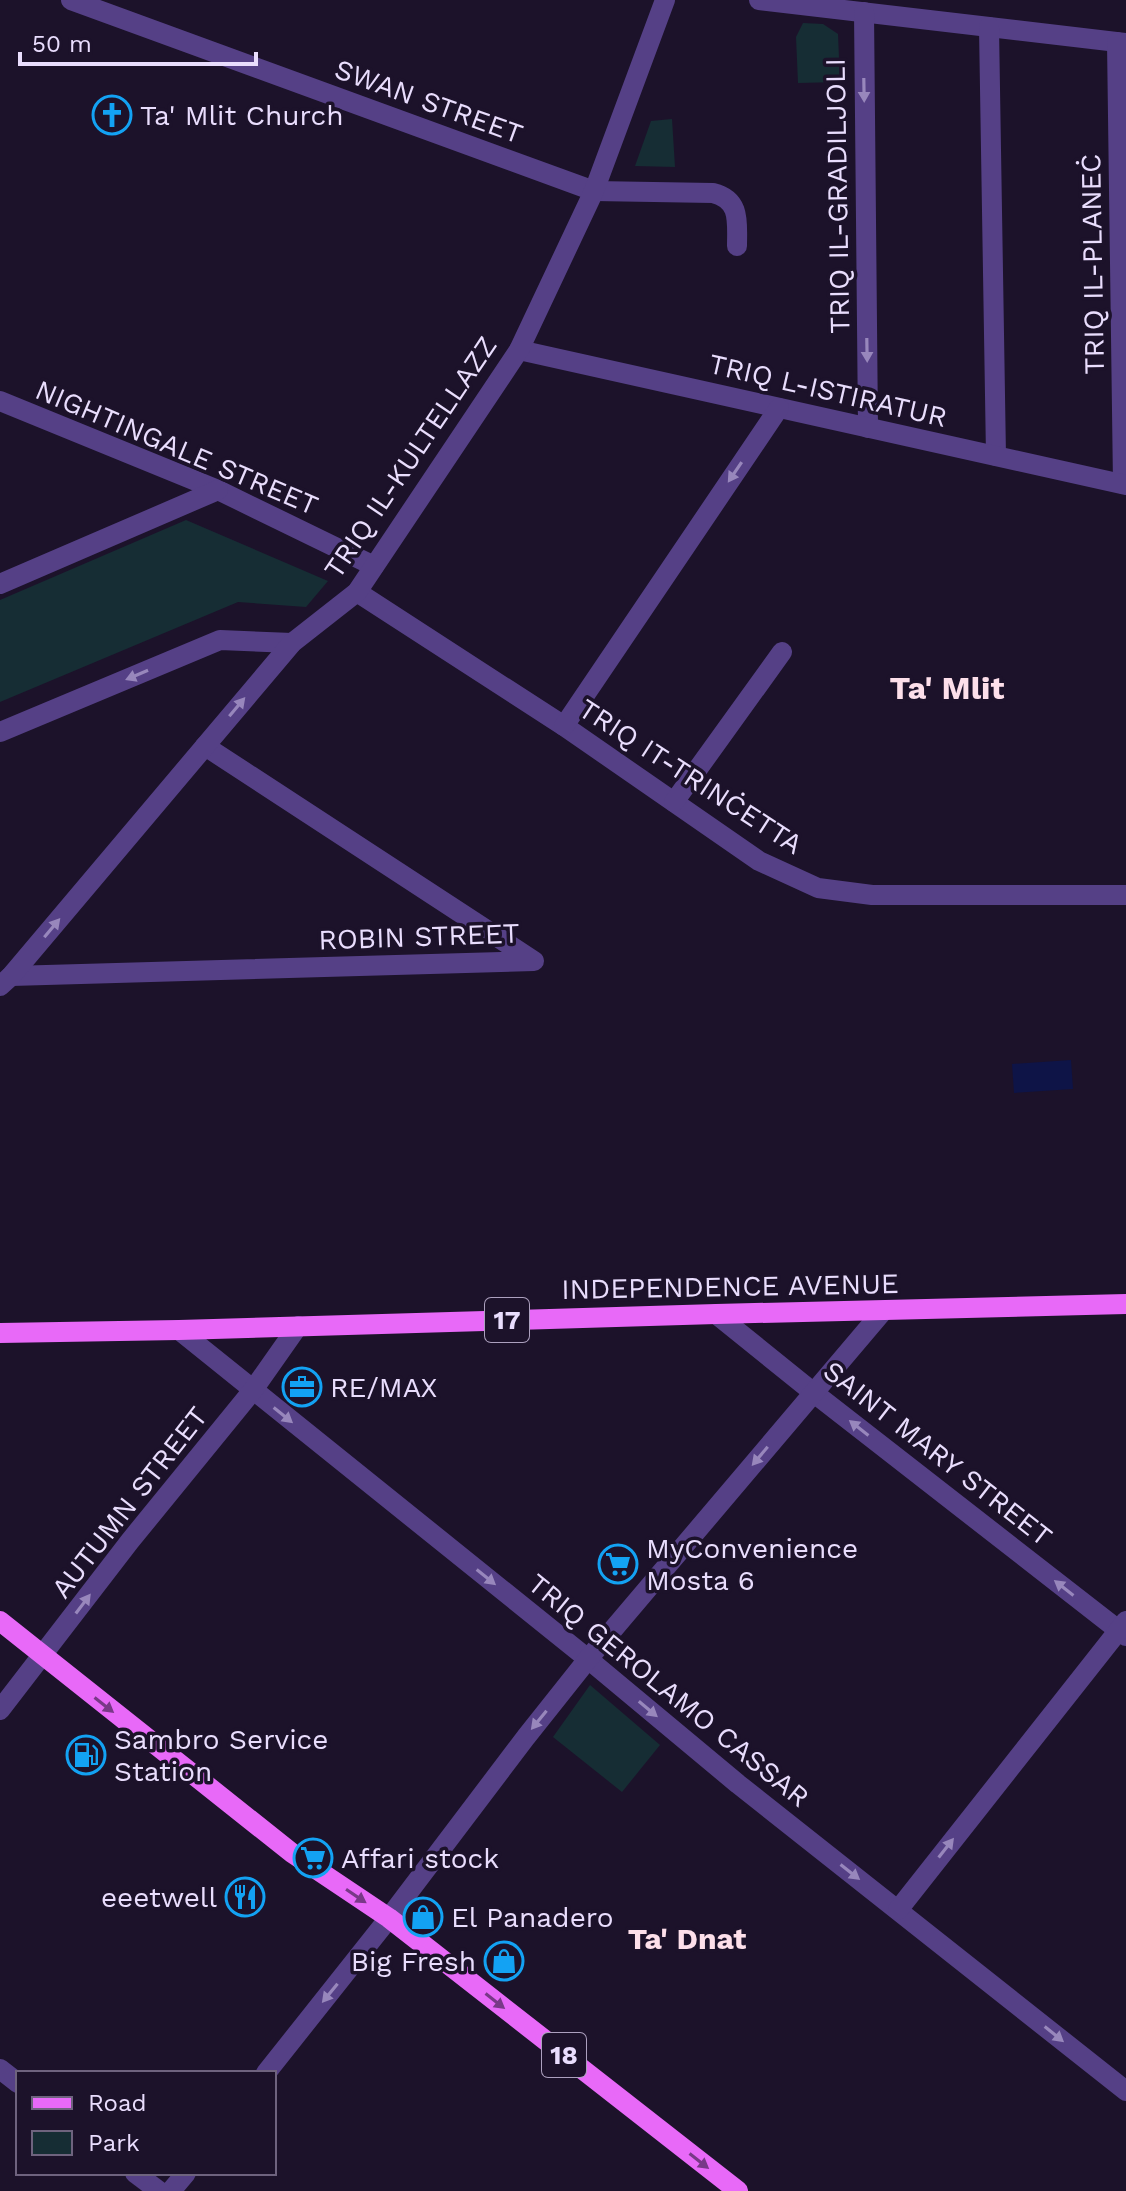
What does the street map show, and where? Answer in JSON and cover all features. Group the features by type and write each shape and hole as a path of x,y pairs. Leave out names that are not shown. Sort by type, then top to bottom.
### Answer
{"main road":[{"name":"INDEPENDENCE AVENUE","path":"0,1333 1126,1304"},
{"name":"18","path":"0,1621 292,1853 389,1918 738,2191"}],"street":[{"name":"SWAN STREET","path":"71,0 594,191 713,193 725,196 733,204 736,215 737,246"},
{"name":"TRIQ IL-KULTELLAZZ","path":"6,981 292,643 357,592 519,350 594,191 665,0"},
{"path":"759,0 1122,43"},
{"name":"TRIQ IL-GRADILJOLI","path":"864,12 868,428"},
{"path":"989,27 996,456"},
{"name":"TRIQ IL-PLANEĊ","path":"1122,43 1125,485"},
{"name":"TRIQ L-ISTIRATUR","path":"519,350 1125,485"},
{"name":"NIGHTINGALE STREET","path":"0,401 218,490 374,566"},
{"path":"564,726 779,408"},
{"path":"0,584 218,490"},
{"name":"TRIQ IT-TRINĊETTA","path":"357,592 564,726 759,861 818,888 872,895 1126,895"},
{"path":"0,732 220,640 292,643"},
{"path":"674,802 782,652"},
{"name":"ROBIN STREET","path":"6,981 534,961 205,746"},
{"path":"268,2071 588,1659 883,1311"},
{"name":"SAINT MARY STREET","path":"716,1314 814,1393 1124,1629"},
{"name":"AUTUMN STREET","path":"0,1710 130,1541 253,1390 298,1326"},
{"name":"TRIQ GEROLAMO CASSAR","path":"179,1330 588,1659 738,1784 1126,2091"},
{"path":"898,1910 1124,1629"},
{"path":"0,2069 16,2081"},
{"path":"138,2175 159,2191"},
{"path":"171,2191 184,2175"}],"green space":[{"path":"803,23 823,24 838,34 840,82 798,83 796,37"},
{"path":"672,119 675,167 635,166 651,121"},
{"path":"186,520 328,581 306,607 238,602 0,702 0,600"},
{"path":"590,1685 660,1745 622,1792 553,1737"}],"shaded area":[{"path":"1071,1060 1073,1089 1014,1093 1012,1064"}],"place":[{"name":"Ta' Mlit Church","path":"112,115"},
{"name":"RE/MAX","path":"302,1387"},
{"name":"MyConvenience Mosta 6","path":"618,1564"},
{"name":"Sambro Service Station","path":"86,1755"},
{"name":"Affari stock","path":"313,1858"},
{"name":"eeetwell","path":"245,1897"},
{"name":"El Panadero","path":"423,1917"},
{"name":"Big Fresh","path":"504,1961"}],"district":[{"name":"Ta' Mlit","path":"947,688"},
{"name":"Ta' Dnat","path":"687,1939"}]}
